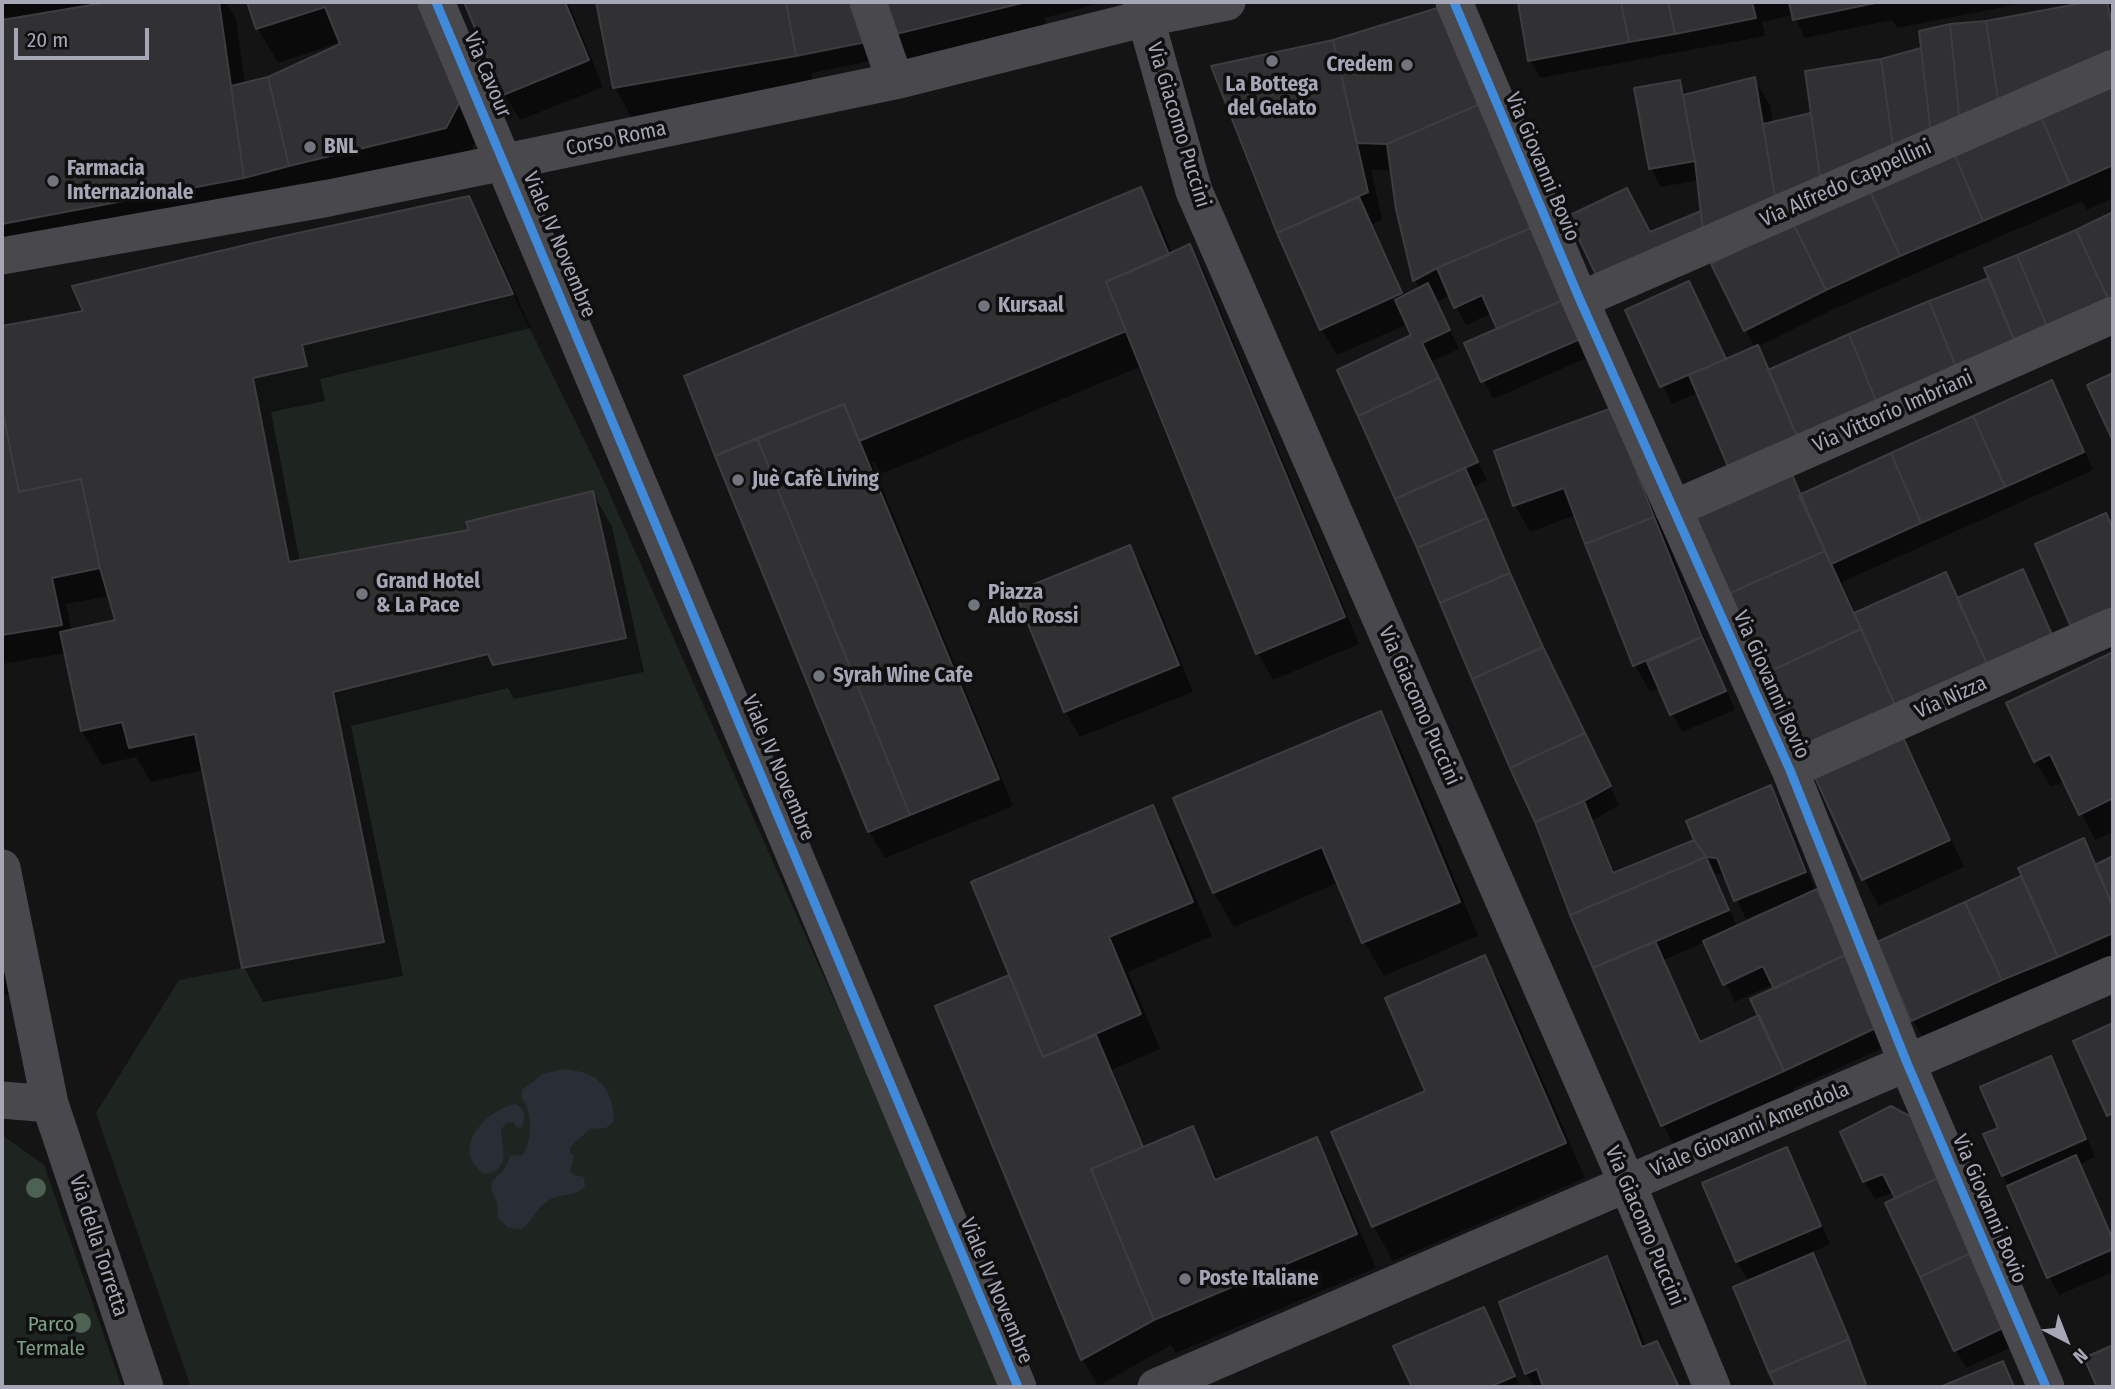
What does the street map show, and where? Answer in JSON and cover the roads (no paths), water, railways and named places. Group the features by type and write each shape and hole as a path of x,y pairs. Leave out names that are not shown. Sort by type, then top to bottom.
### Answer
{"street":[{"name":"Via Cavour","path":"436,2 505,162"},
{"path":"868,2 895,81"},
{"name":"Corso Roma","path":"2,256 329,198 505,162 895,81 1144,10 1227,2"},
{"name":"Via Giovanni Bovio","path":"1454,2 1580,300 1790,770 1907,1063 2046,1387"},
{"name":"Via Giacomo Puccini","path":"1144,10 1194,191 1627,1183 1712,1387"},
{"name":"Via Alfredo Cappellini","path":"1580,300 2113,68"},
{"name":"Viale IV Novembre","path":"505,162 1018,1387"},
{"name":"Via Vittorio Imbriani","path":"1674,509 2113,315"},
{"name":"Via Nizza","path":"1790,770 2113,626"},
{"name":"Via della Torretta","path":"2,868 50,1104 145,1387"},
{"name":"Viale Giovanni Amendola","path":"1156,1387 2113,974"},
{"path":"2,1100 50,1104"}],"place":[{"name":"La Bottega del Gelato","path":"1272,61"},
{"name":"Credem","path":"1407,65"},
{"name":"BNL","path":"310,147"},
{"name":"Farmacia Internazionale","path":"53,181"},
{"name":"Kursaal","path":"984,306"},
{"name":"Juè Cafè Living","path":"738,480"},
{"name":"Grand Hotel & La Pace","path":"362,594"},
{"name":"Piazza Aldo Rossi","path":"974,605"},
{"name":"Syrah Wine Cafe","path":"819,676"},
{"name":"Poste Italiane","path":"1185,1279"}],"park label":[{"name":"Parco Termale","path":"51,1337"}]}
